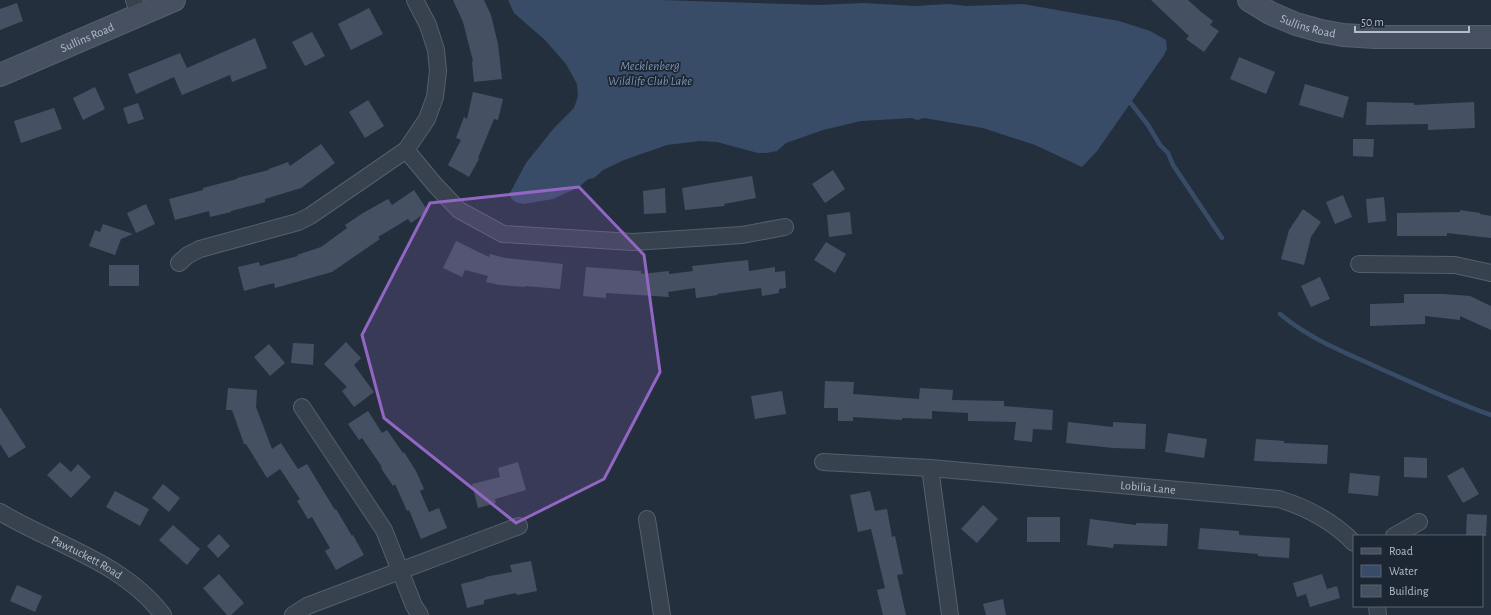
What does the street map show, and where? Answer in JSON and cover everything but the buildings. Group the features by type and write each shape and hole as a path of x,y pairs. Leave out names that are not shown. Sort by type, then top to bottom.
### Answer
{"street":[{"name":"Sullins Road","path":"0,75 136,7 174,0"},
{"path":"179,263 188,255 200,249 298,222 310,216 406,150 427,119 435,97 438,71 436,50 430,31 415,0"},
{"name":"Sullins Road","path":"1249,0 1270,13 1296,24 1343,35 1376,37 1491,37"},
{"path":"406,150 436,186 459,210 503,234 633,242 742,235 785,227"},
{"path":"1359,264 1455,265 1491,273"},
{"path":"302,407 384,530 414,606 420,615"},
{"name":"Lobilia Lane","path":"823,462 930,468 1279,500 1294,504 1320,516 1336,526 1353,542"},
{"path":"930,468 950,615"},
{"name":"Pawtuckett Road","path":"0,512 20,524 114,570 137,586 163,615"},
{"path":"647,519 662,615"},
{"path":"1396,535 1419,522"},
{"path":"293,615 307,606 520,526"}],"highlighted area":[{"path":"579,187 644,255 660,372 604,479 516,523 384,418 362,335 430,203"}],"water":[{"name":"Mecklenberg Wildlife Club Lake","path":"508,0 659,0 818,5 863,3 915,6 949,4 967,6 1023,4 1119,21 1150,31 1166,40 1167,49 1097,151 1082,167 1035,145 983,128 924,118 917,120 912,118 861,121 823,130 786,143 777,151 766,153 758,153 717,142 700,141 667,145 624,160 603,170 594,178 588,179 579,187 553,199 524,204 515,202 511,198 510,193 526,163 554,128 574,108 578,96 577,84 566,64 545,40 514,13"}],"waterway":[{"path":"1127,98 1148,125 1160,145 1168,153 1173,165 1222,238"},
{"path":"1280,314 1304,331 1329,345 1463,405 1491,415"}]}
